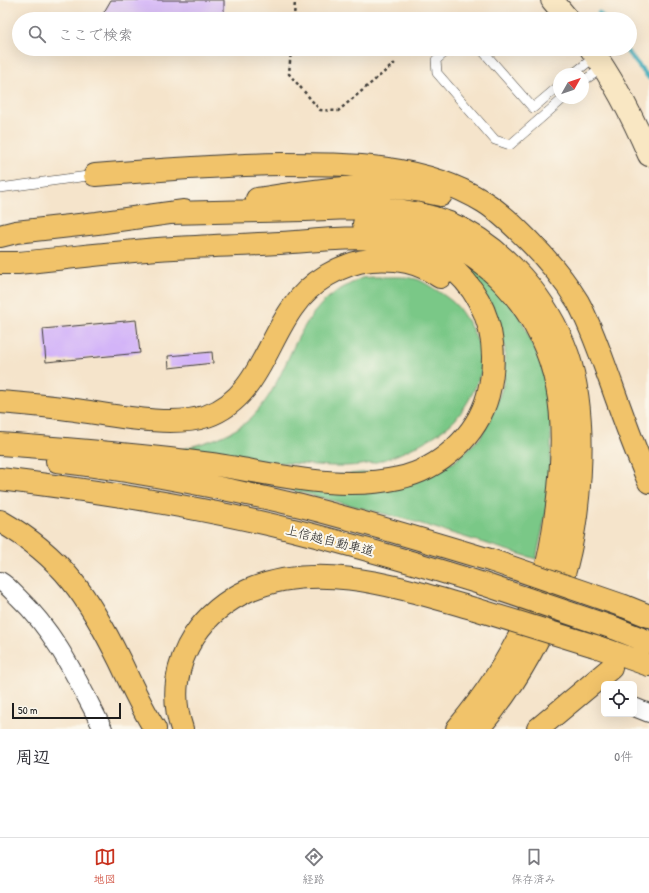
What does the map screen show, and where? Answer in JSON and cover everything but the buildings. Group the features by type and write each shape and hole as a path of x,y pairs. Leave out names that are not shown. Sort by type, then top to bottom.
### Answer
{"main road":[{"path":"95,175 197,167 263,164 329,164 378,167 424,176 466,192 500,213 534,246 565,281 588,322 649,482"},
{"path":"5,233 97,223 318,190 355,187 384,187 431,192 453,198 493,216 512,228 534,246"},
{"path":"169,213 365,208 407,211 430,216 451,224 490,247 524,280 550,316 568,356 575,383 578,409 580,464 571,544 566,568 548,618 536,643 510,687 478,729"},
{"path":"172,248 279,228 362,224 405,228 449,242 470,254 489,269 506,286 521,304 533,322 552,364 560,409 561,463 552,539 540,590 519,638 491,686 457,729"},
{"path":"0,444 149,456 320,481 364,483 384,481 419,472 444,457 461,442 473,428 488,397 493,362 493,345 490,327 476,295 464,280 435,257 419,249 385,240 343,238 283,243 172,248 6,265"},
{"path":"0,402 51,406 156,420 174,421 207,416 222,408 247,387 266,356 293,306 304,294 333,272 350,265 385,259 404,260 420,266 450,283 473,308 488,340 493,362"},
{"name":"上信越自動車道","path":"0,454 139,474 220,488 302,507 399,533 490,560 649,616"},
{"name":"上信越自動車道","path":"0,479 129,497 296,531 392,556 483,584 614,628 649,642"},
{"path":"0,521 45,552 70,577 90,603 155,729"},
{"path":"182,729 176,702 176,684 180,664 187,647 198,631 209,618 224,605 240,595 277,581 297,578 317,576 338,577 386,585 475,609 595,646 649,665"},
{"path":"538,729 603,680"}],"street":[{"path":"552,0 562,12"},
{"path":"597,58 642,122 649,155"},
{"path":"0,581 24,603 49,631 64,654 103,729"},
{"path":"637,708 649,714"}],"lane":[{"path":"441,56 436,60 436,74 495,140 510,145 557,104"},
{"path":"486,56 532,108 553,91"},
{"path":"581,68 597,58"},
{"path":"589,72 597,58"},
{"path":"0,188 95,175"}],"path":[{"path":"294,12 295,0"},
{"path":"290,56 289,74 320,110 338,112 395,63"}],"green space":[{"path":"438,251 480,270 519,314 542,366 551,422 551,450 547,509 536,559 412,521 264,483 453,463 480,438 494,412 504,382 505,349 499,322 489,301"},
{"path":"383,277 415,279 433,288 457,306 467,320 475,336 481,352 482,371 468,402 455,420 448,426 428,440 404,452 381,461 355,466 329,466 271,462 176,451 225,435 243,425 264,403 275,385 302,330 314,313 328,298 346,286 362,278"}],"waterway":[{"path":"631,56 649,78"}]}
